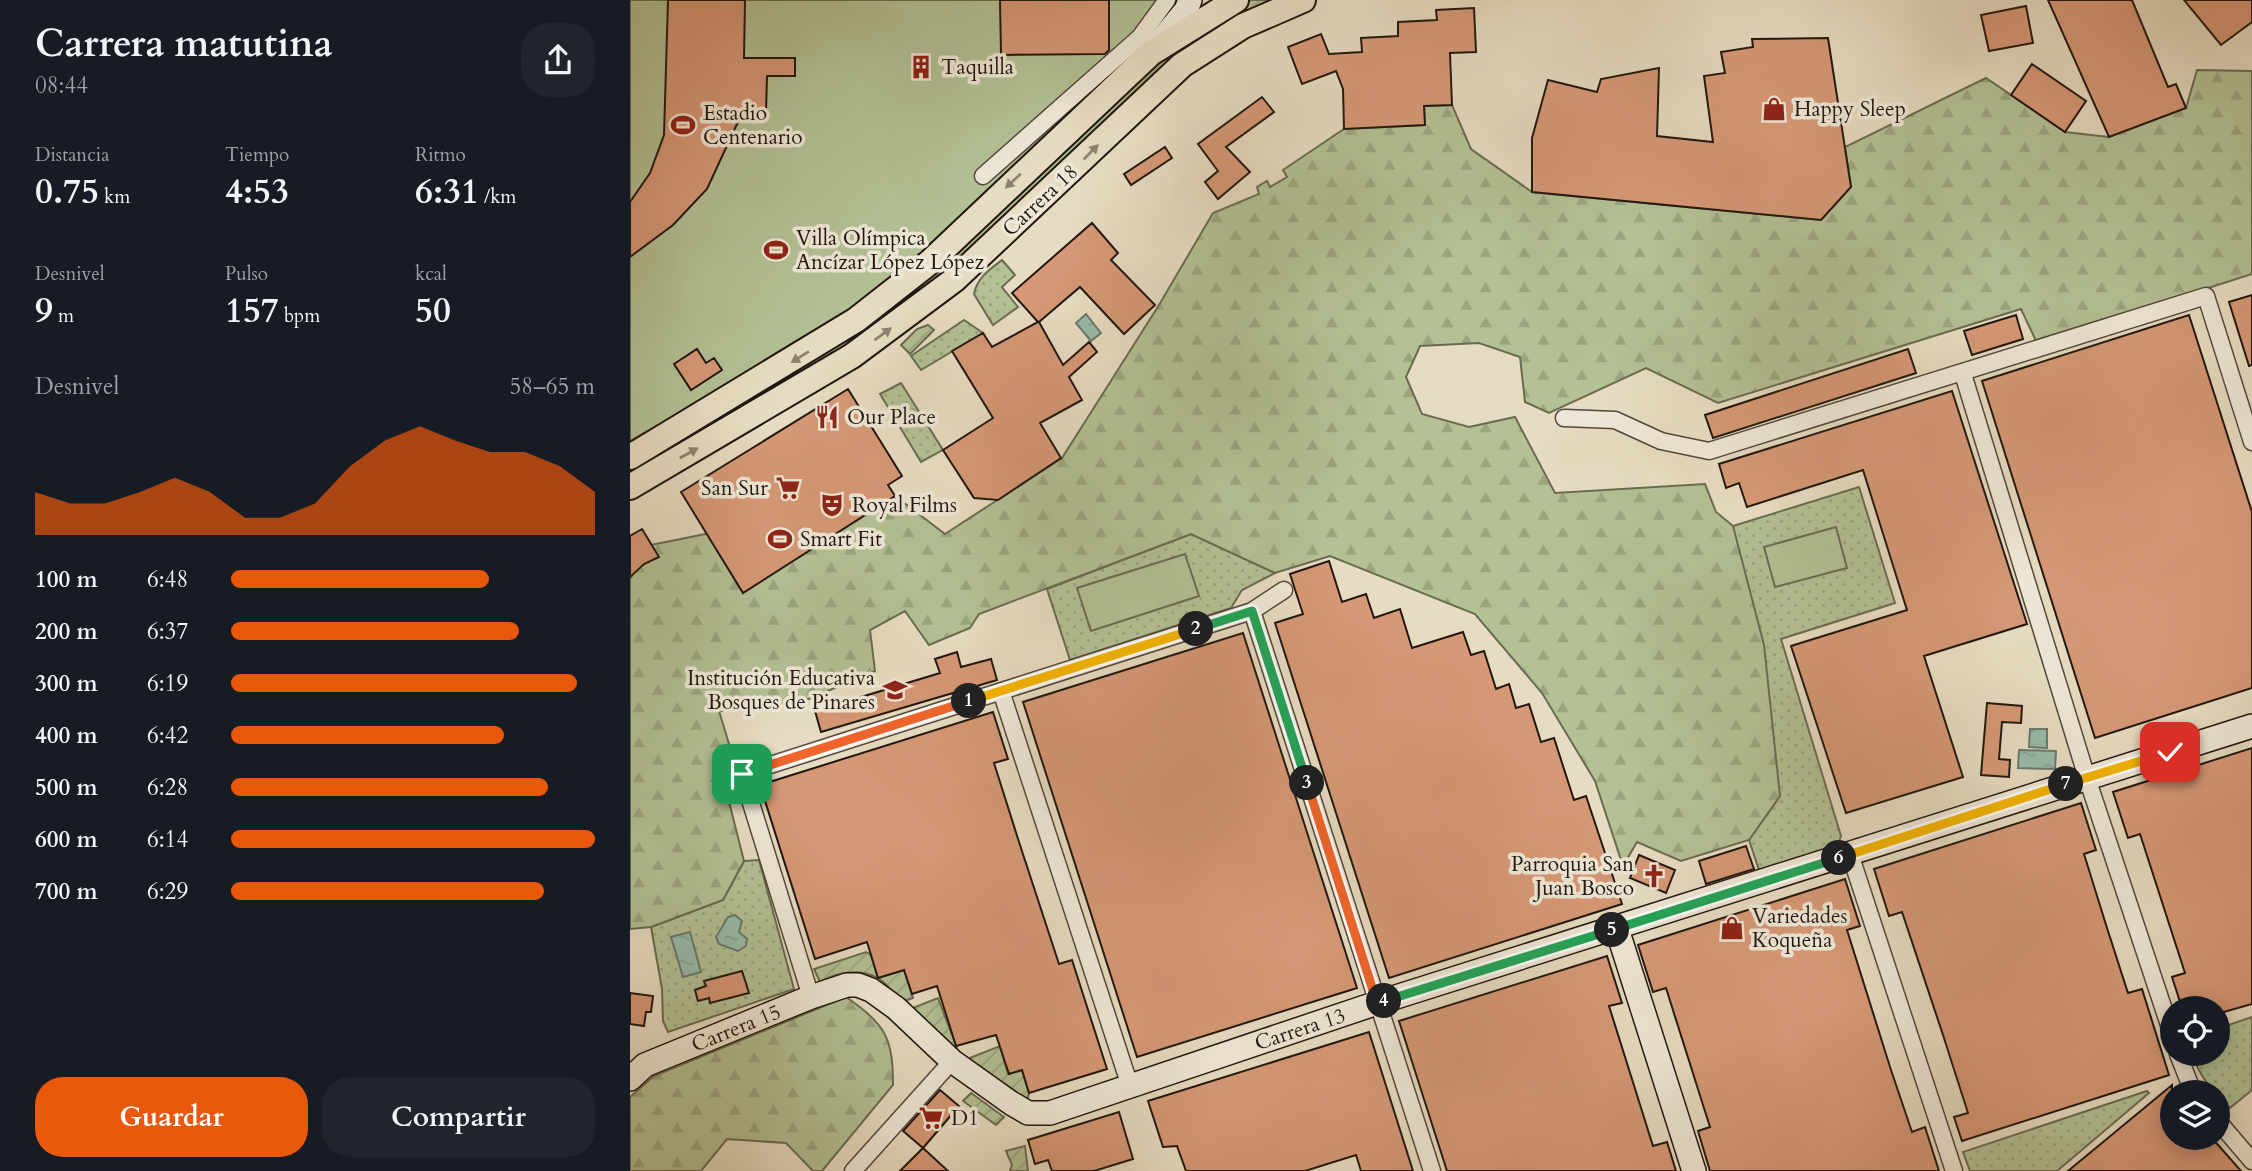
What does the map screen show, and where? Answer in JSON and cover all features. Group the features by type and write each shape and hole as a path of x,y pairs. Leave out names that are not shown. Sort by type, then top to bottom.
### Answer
{"main road":[{"name":"Carrera 18","path":"630,457 838,334 930,262 1151,53 1236,0"},
{"name":"Carrera 18","path":"630,487 852,356 954,279 1182,65 1243,26 1303,0"}],"street":[{"path":"983,176 1140,37 1167,0"},
{"path":"1151,53 1186,10 1190,0"},
{"path":"1564,418 1615,420 1661,441 1709,451 1963,374 2206,296 2252,442"},
{"path":"1963,374 2087,778 2160,998"},
{"path":"811,997 742,774 1252,611 1284,590"},
{"path":"1252,611 1432,1171"},
{"path":"1001,691 1130,1086"},
{"name":"Carrera 13","path":"952,1060 1028,1113 1050,1113 1377,1003 2252,726"},
{"path":"1850,854 1954,1171"},
{"path":"1617,929 1694,1171"},
{"name":"Carrera 15","path":"630,1079 645,1065 847,985 871,990 896,1008 952,1060"},
{"path":"853,1171 952,1060"},
{"path":"2230,1135 2252,1161"}],"green space":[{"name":"Villa Olímpica Ancízar López López","path":"630,0 1190,0 1004,180 887,282 794,347 630,441"},
{"path":"1251,0 1283,0 1269,5 946,273 848,348 630,478 630,470 827,348 1102,106 1204,26"},
{"path":"2197,70 2252,71 2252,274 2037,343 2021,309 1718,403 1646,368 1549,413 1525,402 1520,357 1479,343 1420,346 1406,377 1422,414 1469,427 1515,417 1555,493 1705,484 1716,512 1733,526 1764,645 1780,796 1749,840 1681,861 1637,842 1623,866 1595,781 1542,693 1475,614 1330,556 1275,573 1191,534 979,614 970,628 929,645 905,611 870,630 875,671 804,701 719,711 733,757 722,774 744,861 723,900 651,927 630,929 630,579 651,545 895,496 945,534 1062,458 1159,305 1213,213 1259,194 1257,187 1267,181 1270,187 1287,177 1283,170 1344,129 1425,125 1424,106 1452,105 1471,149 1532,192 1821,220 1851,187 1845,147 1986,78 2065,132 2109,137 2186,108"},
{"path":"1002,260 1015,275 1002,287 1018,307 993,325 974,294 981,279"},
{"path":"964,320 983,333 921,370 911,356"},
{"path":"928,325 934,330 910,354 901,345 917,329"},
{"path":"901,383 943,450 921,462 880,394"},
{"path":"1859,487 1895,603 1781,639 1841,836 1837,847 1759,870 1749,840 1780,796 1733,526"},
{"path":"1836,527 1847,568 1775,587 1764,547"},
{"path":"1191,534 1275,573 1242,590 1231,608 1070,660 1047,589"},
{"path":"1185,554 1199,596 1091,631 1077,588"},
{"path":"759,860 794,989 668,1032 663,1021 662,989 651,927 723,900 744,861"},
{"path":"866,952 871,955 878,978 864,973 848,972 820,982 814,969"},
{"path":"904,970 913,998 902,1002 878,978"},
{"path":"846,997 870,1016 884,1034 889,1044 893,1085 822,1171 813,1171 786,1143 727,1139 701,1171 630,1171 630,1097 654,1076"},
{"path":"938,998 957,1048 952,1050 910,1009"},
{"path":"2252,1017 2252,1090 2230,1108 2230,1080 2205,1080 2197,1066 2230,1066 2230,1025"},
{"path":"1000,1046 1008,1074 1022,1070 1029,1093 1027,1101 967,1059"},
{"path":"2147,1091 2149,1093 2057,1171 1970,1171 1963,1152"},
{"path":"971,1093 1004,1117 996,1125 963,1101"},
{"path":"1025,1146 1028,1171 1010,1171 1012,1165 1006,1151"}],"water":[{"path":"1086,314 1101,333 1091,341 1076,323"},
{"path":"2030,729 2047,729 2047,748 2029,747"},
{"path":"2019,750 2056,751 2055,769 2018,768"},
{"path":"735,915 742,921 739,932 747,939 746,946 738,951 719,944 716,937 728,917"},
{"path":"690,932 701,972 683,977 671,937"}],"building":[{"name":"Estadio Centenario","path":"668,0 745,0 744,58 795,58 795,76 767,76 766,111 743,111 707,189 673,225 630,257 630,202 650,173 664,135"},
{"path":"1000,0 1109,0 1109,50 1105,54 1001,55"},
{"path":"2048,0 2132,0 2168,87 2176,84 2186,108 2109,137"},
{"path":"2184,0 2252,0 2252,22 2221,45"},
{"path":"2026,6 2033,43 1989,51 1981,15"},
{"path":"1474,8 1476,52 1450,53 1452,105 1424,106 1425,125 1344,129 1343,89 1336,71 1302,84 1288,47 1321,34 1329,54 1362,52 1361,38 1398,36 1398,22 1437,20 1436,10"},
{"path":"1828,38 1851,187 1821,220 1532,192 1532,138 1548,80 1597,92 1601,79 1659,68 1657,136 1713,142 1704,76 1725,73 1721,52 1753,47 1752,39"},
{"name":"Taquilla","path":"915,59 927,59 927,75 915,74"},
{"path":"2032,64 2086,101 2065,132 2011,95"},
{"path":"1262,97 1274,112 1226,147 1250,172 1218,199 1205,182 1218,171 1198,144"},
{"path":"1165,147 1172,158 1131,185 1124,174"},
{"path":"1092,223 1118,253 1111,260 1155,305 1124,334 1080,287 1039,322 1063,365 1089,342 1097,352 1069,377 1082,400 1040,423 1061,458 998,500 974,498 943,450 993,418 952,351 983,333 992,347 1038,322 1012,293"},
{"path":"2252,295 2252,365 2249,366 2229,302"},
{"path":"2016,315 2023,339 1972,355 1964,331"},
{"path":"2189,315 2252,512 2252,688 2095,738 1982,381"},
{"path":"697,349 706,363 714,358 722,370 691,390 674,364"},
{"path":"1908,349 1916,373 1713,438 1705,415"},
{"name":"San Sur","path":"848,389 902,476 888,485 895,496 743,593 681,492"},
{"path":"1952,391 2027,624 1924,656 1963,777 1846,813 1791,646 1907,610 1863,470 1747,507 1739,483 1726,488 1719,464"},
{"path":"642,529 659,557 644,564 630,577 630,536"},
{"path":"1329,561 1342,602 1366,594 1374,618 1400,609 1412,648 1463,632 1471,655 1484,651 1496,689 1509,684 1516,708 1529,704 1541,742 1554,738 1574,800 1586,796 1622,904 1389,978 1275,623 1303,614 1290,574"},
{"path":"1243,633 1357,988 1137,1057 1023,702"},
{"path":"957,652 961,667 991,659 997,680 821,732 815,711 940,673 935,659"},
{"path":"1987,703 2022,706 2021,723 2002,722 1999,759 2010,760 2009,777 1981,775"},
{"path":"993,712 1008,759 994,763 1019,842 1059,964 1072,960 1107,1069 1029,1093 1022,1070 1009,1074 996,1035 956,1046 937,986 912,994 904,970 878,978 867,942 815,959 760,785"},
{"path":"2252,748 2252,1004 2230,1010 2230,996 2178,996 2172,977 2185,973 2140,834 2128,838 2113,792"},
{"path":"2081,803 2096,850 2084,854 2128,993 2142,989 2160,1046 2160,1066 2166,1066 2169,1075 1962,1141 1954,1117 1968,1113 1943,1035 1902,912 1889,916 1874,869"},
{"path":"1746,846 1754,869 1706,884 1699,861"},
{"path":"1639,855 1675,870 1666,893 1630,878"},
{"path":"1845,879 1860,926 1847,930 1891,1070 1912,1132 1925,1127 1939,1171 1710,1171 1698,1131 1710,1127 1666,988 1653,992 1638,945"},
{"path":"1607,956 1622,1003 1609,1006 1653,1146 1667,1142 1676,1171 1447,1171 1399,1021"},
{"path":"742,971 749,993 710,1003 709,998 698,1001 695,990 706,986 704,981"},
{"path":"630,993 653,996 651,1012 646,1012 644,1026 630,1024"},
{"path":"1369,1032 1413,1171 1361,1171 1356,1155 1305,1171 1186,1171 1177,1146 1163,1147 1148,1101"},
{"name":"D1","path":"940,1090 959,1106 923,1148 903,1131"},
{"path":"2160,1095 2160,1150 2223,1150 2241,1171 2068,1171"},
{"path":"1119,1112 1133,1159 1094,1171 1052,1171 1048,1160 1035,1164 1028,1140"},
{"path":"923,1148 948,1171 900,1171"}],"place":[{"name":"Taquilla","path":"921,67"},
{"name":"Happy Sleep","path":"1774,109"},
{"name":"Estadio Centenario","path":"683,125"},
{"name":"Villa Olímpica Ancízar López López","path":"776,250"},
{"name":"Our Place","path":"827,417"},
{"name":"San Sur","path":"788,488"},
{"name":"Royal Films","path":"832,505"},
{"name":"Smart Fit","path":"780,539"},
{"name":"Institución Educativa Bosques de Pinares","path":"895,690"},
{"name":"Parroquia San Juan Bosco","path":"1654,876"},
{"name":"Variedades Koqueña","path":"1732,928"},
{"name":"D1","path":"931,1118"}],"route":[{"path":"742,774 1252,611 1377,1003 2170,752"}]}
